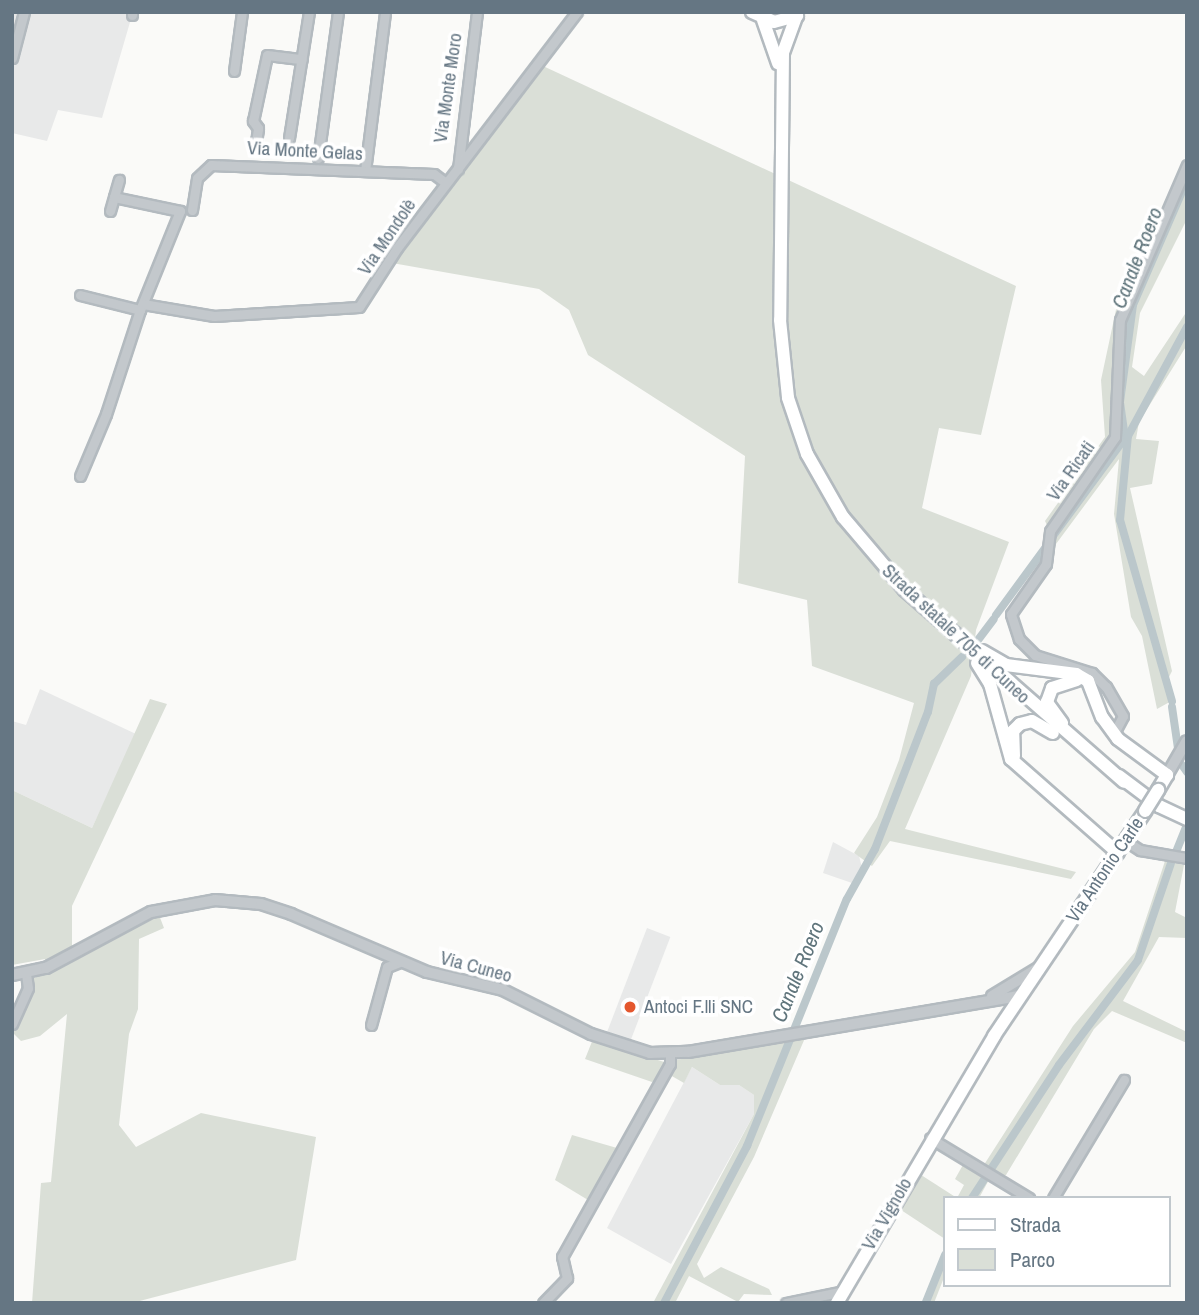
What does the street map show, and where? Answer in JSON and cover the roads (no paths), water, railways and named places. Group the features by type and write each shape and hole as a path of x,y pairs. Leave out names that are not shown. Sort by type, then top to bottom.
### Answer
{"main road":[{"path":"758,16 786,21 799,14"},
{"name":"Strada statale 705 di Cuneo","path":"799,14 785,40 781,91 779,320 788,398 820,482 843,517 905,590 1119,779"},
{"name":"Strada statale 705 di Cuneo","path":"758,16 774,40 781,91"},
{"path":"905,590 923,597 992,659 1006,665 1076,674 1088,681 1114,733 1134,754 1167,775"},
{"path":"905,590 986,674 1005,751 1118,853"},
{"path":"1092,690 1071,679 1052,688 1047,702 1053,715 1119,779"},
{"path":"1019,766 1010,749 1013,732 1032,721 1093,766 1187,820"},
{"name":"Via Antonio Carle","path":"1020,996 1126,841 1167,775"},
{"name":"Via Vignolo","path":"837,1303 930,1138 1020,996"}],"street":[{"path":"12,58 24,12"},
{"path":"234,71 242,12"},
{"path":"289,138 309,12"},
{"path":"318,158 338,12"},
{"path":"365,171 385,12"},
{"name":"Via Monte Moro","path":"458,169 477,12"},
{"name":"Via Mondolè","path":"80,295 141,307 214,316 359,307 446,183 578,12"},
{"path":"255,148 258,128 253,121 267,55 302,59"},
{"name":"Via Monte Gelas","path":"192,210 197,178 211,165 434,174 446,183"},
{"name":"Via Ricati","path":"1114,733 1123,716 1106,687 1092,673 1035,655 1019,639 1011,614 1046,564 1050,531 1115,437 1120,320 1187,165"},
{"path":"110,211 119,180"},
{"path":"80,476 106,414 141,307 180,211 114,197"},
{"name":"Via Antonio Carle","path":"1167,775 1187,741"},
{"path":"1126,841 1140,850 1187,859"},
{"name":"Via Cuneo","path":"12,975 26,973 70,957 151,912 215,900 261,904 292,914 447,978 503,990 624,1046 670,1053 992,998 1020,996"},
{"path":"370,1025 387,967 383,953"},
{"path":"387,967 401,961"},
{"name":"Via Cuneo","path":"992,998 1040,967"},
{"path":"12,1024 28,988 26,973"},
{"path":"1007,989 1020,996"},
{"path":"992,998 1009,1013"},
{"path":"543,1303 567,1278 562,1257 670,1064 670,1053"},
{"path":"1054,1196 1124,1080"},
{"path":"930,1138 1026,1196"},
{"path":"786,1303 844,1291"}],"waterway":[{"name":"Canale Roero","path":"1053,536 1125,438 1120,402 1133,305 1187,180"},
{"path":"1172,701 1120,520 1128,436 1187,327"},
{"name":"Canale Roero","path":"996,615 1045,548"},
{"path":"978,640 994,619"},
{"name":"Canale Roero","path":"664,1303 747,1146 847,899 875,849 928,712 934,684 962,657"},
{"path":"1172,707 1178,748"},
{"path":"1182,765 1187,772"},
{"path":"1176,852 1187,825"},
{"path":"973,1196 1059,1065 1138,960 1171,863"},
{"path":"926,1302 944,1257"}],"place":[{"name":"Antoci F.lli SNC","path":"630,1007"}]}
